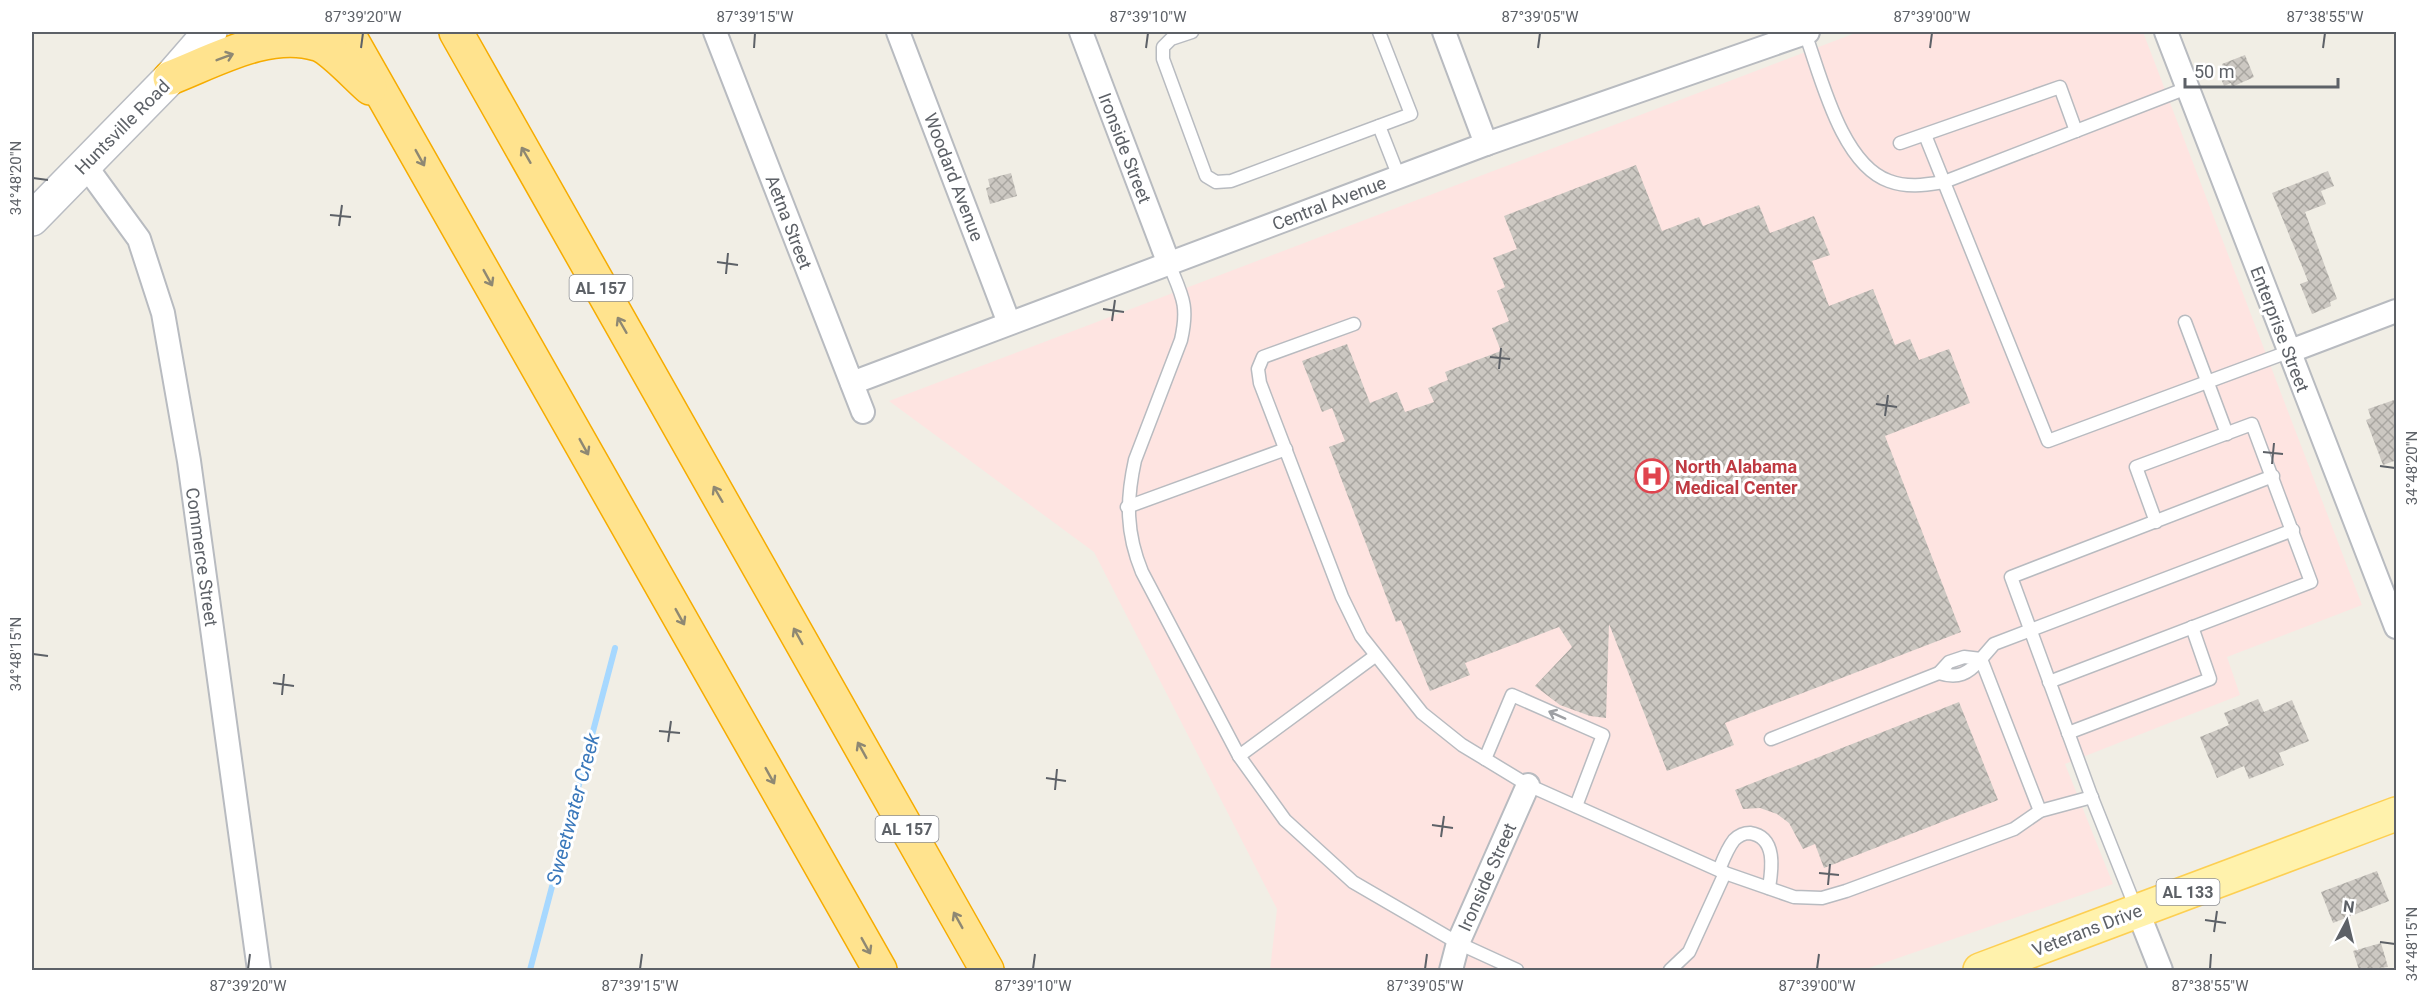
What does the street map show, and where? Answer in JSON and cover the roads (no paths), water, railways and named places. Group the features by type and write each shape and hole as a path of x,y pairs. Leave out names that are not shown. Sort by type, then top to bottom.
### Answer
{"highway":[{"path":"347,32 392,107 880,970"},
{"name":"AL 157","path":"456,32 987,970"},
{"path":"170,78 253,47 285,40 319,44 392,107"}],"main road":[{"name":"Huntsville Road","path":"32,219 170,78 210,32"},
{"name":"Veterans Drive","path":"1980,970 2397,814"}],"street":[{"name":"Aetna Street","path":"715,32 863,412"},
{"name":"Woodard Avenue","path":"898,32 1010,324"},
{"name":"Ironside Street","path":"1082,32 1169,264"},
{"path":"1444,32 1486,144"},
{"name":"Central Avenue","path":"852,383 1486,144 1806,32"},
{"name":"Enterprise Street","path":"2166,32 2288,352 2397,627"},
{"name":"Commerce Street","path":"85,165 139,239 163,313 189,461 259,970"},
{"path":"2288,352 2397,311"},
{"name":"Ironside Street","path":"1450,970 1458,943 1528,785"},
{"path":"2138,912 2161,970"}],"lane":[{"path":"1192,32 1171,39 1163,47 1162,59 1206,176 1216,182 1231,181 1411,114 1379,32"},
{"path":"1806,32 1845,140 1861,161 1888,181 1916,187 1944,182 2187,88"},
{"path":"1899,143 2060,87 2076,131"},
{"path":"1379,126 1399,177"},
{"path":"1925,135 2049,441 2288,352"},
{"path":"1169,264 1186,306 1186,320 1181,340 1135,460 1127,507 1132,548 1142,572 1239,756 1285,820 1353,882 1458,943 1517,970"},
{"path":"2185,322 2210,381 2227,434"},
{"path":"1354,324 1263,357 1258,369 1260,383 1342,597 1361,636 1422,713 1462,745 1528,785 1722,871 1794,897 1822,897 1846,891 2014,829 2040,811 2092,797"},
{"path":"2049,682 2312,582 2252,424 2136,467 2156,522"},
{"path":"1127,507 1286,449"},
{"path":"2138,912 2092,797 2011,577 2273,476"},
{"path":"1981,659 1994,644 2293,530"},
{"path":"2068,733 2210,680 2192,627"},
{"path":"1239,756 1375,656"},
{"path":"1771,739 1939,673 1949,662 1964,657 1981,659"},
{"path":"1981,659 2040,811"},
{"path":"1485,759 1512,695 1603,735 1576,806"},
{"path":"1670,970 1689,952 1735,838 1746,833 1757,834 1766,841 1772,856 1768,888"}],"waterway":[{"name":"Sweetwater Creek","path":"530,970 615,648"}],"place":[{"name":"North Alabama Medical Center","path":"1652,476"}]}
